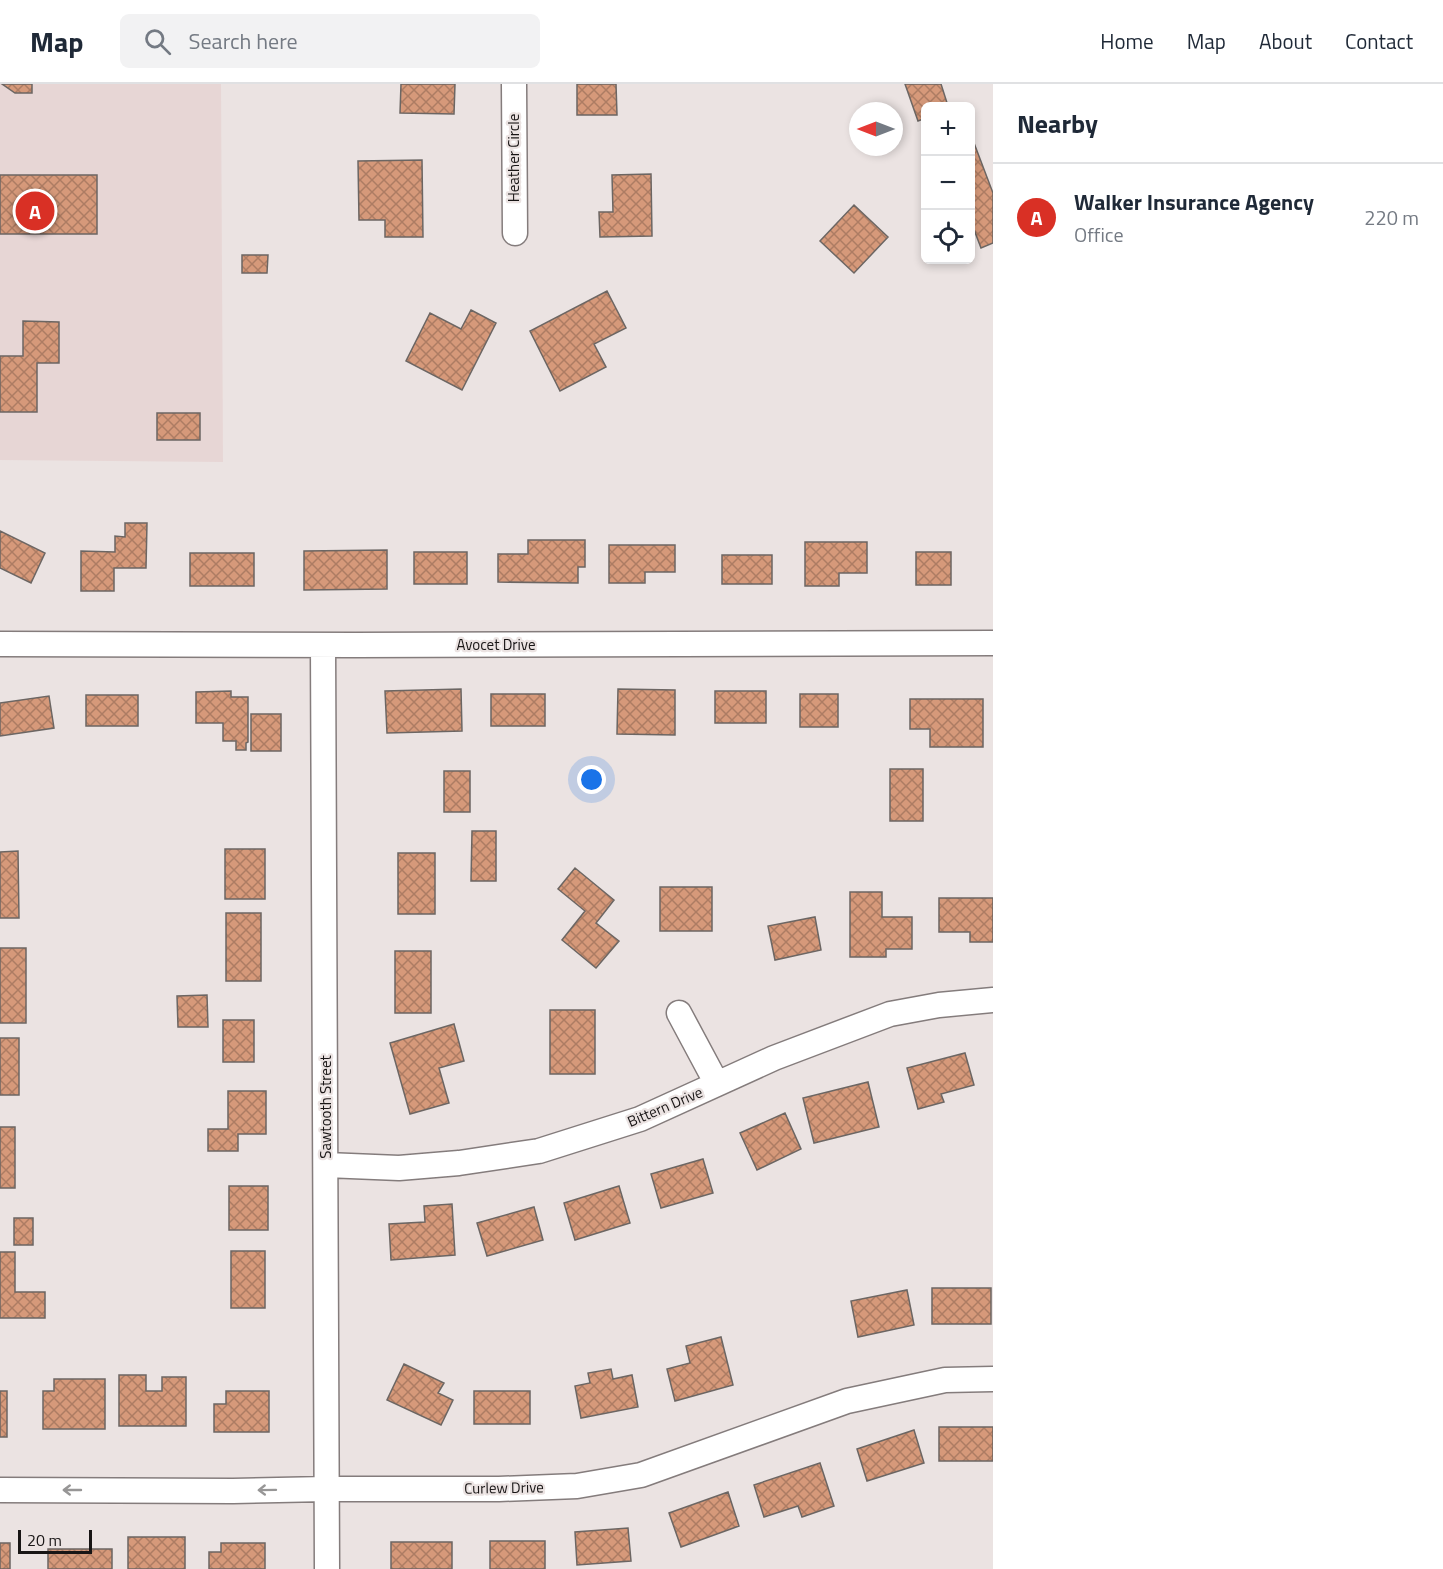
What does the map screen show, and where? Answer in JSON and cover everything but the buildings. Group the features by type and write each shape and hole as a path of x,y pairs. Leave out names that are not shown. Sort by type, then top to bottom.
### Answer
{"street":[{"name":"Heather Circle","path":"514,84 515,232"},
{"name":"Avocet Drive","path":"0,644 993,643"},
{"name":"Sawtooth Street","path":"323,645 327,1569"},
{"name":"Bittern Drive","path":"326,1165 399,1168 459,1163 539,1151 640,1119 774,1058 890,1014 939,1005 993,1000"},
{"path":"679,1013 717,1084"},
{"name":"Curlew Drive","path":"0,1490 233,1491 499,1489 577,1486 641,1475 847,1401 945,1380 993,1379"}],"shaded area":[{"path":"0,84 221,84 223,462 0,460"}],"place":[{"name":"Walker Insurance Agency","path":"35,211"}]}
